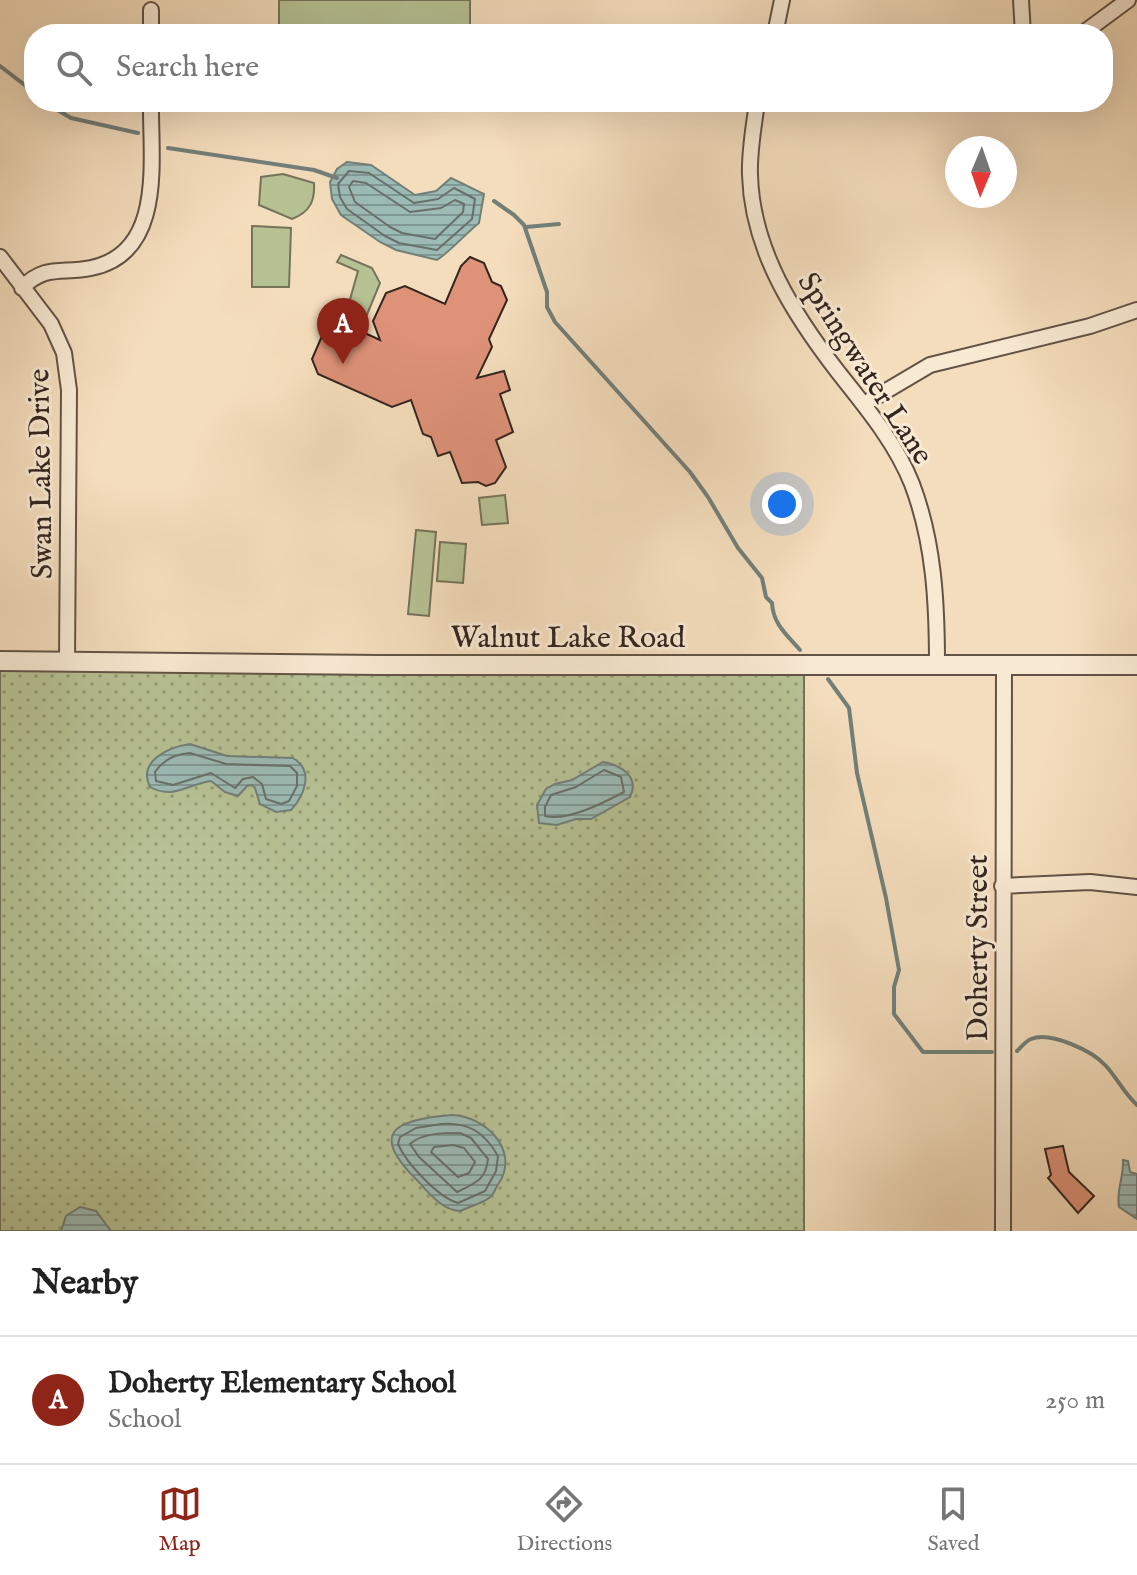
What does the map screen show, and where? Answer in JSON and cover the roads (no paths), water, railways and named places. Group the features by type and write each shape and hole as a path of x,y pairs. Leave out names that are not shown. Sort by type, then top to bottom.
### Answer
{"street":[{"path":"777,24 782,0"},
{"path":"1021,0 1022,24"},
{"path":"1096,24 1128,0"},
{"path":"151,10 151,24"},
{"path":"22,288 43,272 92,268 109,262 124,253 136,239 150,197 151,112"},
{"name":"Springwater Lane","path":"756,112 750,175 759,235 777,283 831,362 875,418 911,482 932,551 937,664"},
{"name":"Swan Lake Drive","path":"0,257 51,324 64,353 69,390 67,661"},
{"path":"864,404 930,365 1090,326 1137,310"},
{"name":"Walnut Lake Road","path":"0,661 380,665 1137,665"},
{"name":"Doherty Street","path":"1003,1231 1004,666"},
{"path":"1002,886 1090,882 1137,887"}],"water":[{"path":"347,162 371,165 415,195 436,191 451,178 484,194 479,223 437,260 396,250 341,215 332,199 330,182 337,169"},
{"path":"190,744 227,756 293,758 304,769 305,783 300,797 291,810 276,812 260,804 252,785 238,796 225,792 211,781 173,792 150,787 147,778 151,763 173,748"},
{"path":"603,762 622,769 631,778 630,797 591,819 576,819 557,825 539,823 537,805 546,789 572,780"},
{"path":"452,1115 476,1121 487,1128 502,1147 505,1159 504,1171 492,1195 460,1211 441,1204 425,1189 401,1162 393,1149 392,1138 396,1130 405,1124"},
{"path":"1123,1160 1128,1161 1130,1172 1137,1174 1137,1219 1119,1207"},
{"path":"80,1207 96,1211 111,1231 61,1231 66,1216"}],"waterway":[{"path":"0,66 24,84"},
{"path":"61,112 71,118 138,133"},
{"path":"168,148 314,170 337,178"},
{"path":"494,201 524,225 547,292 547,307 555,322 690,472 738,548 762,578 766,597 772,603 778,623 800,650"},
{"path":"526,227 559,224"},
{"path":"828,679 849,708 857,773 899,970 894,987 894,1014 923,1052 992,1052"},
{"path":"1017,1051 1029,1040 1039,1037 1071,1044 1100,1060 1137,1105"}],"place":[{"name":"Doherty Elementary School","path":"343,364"}]}
